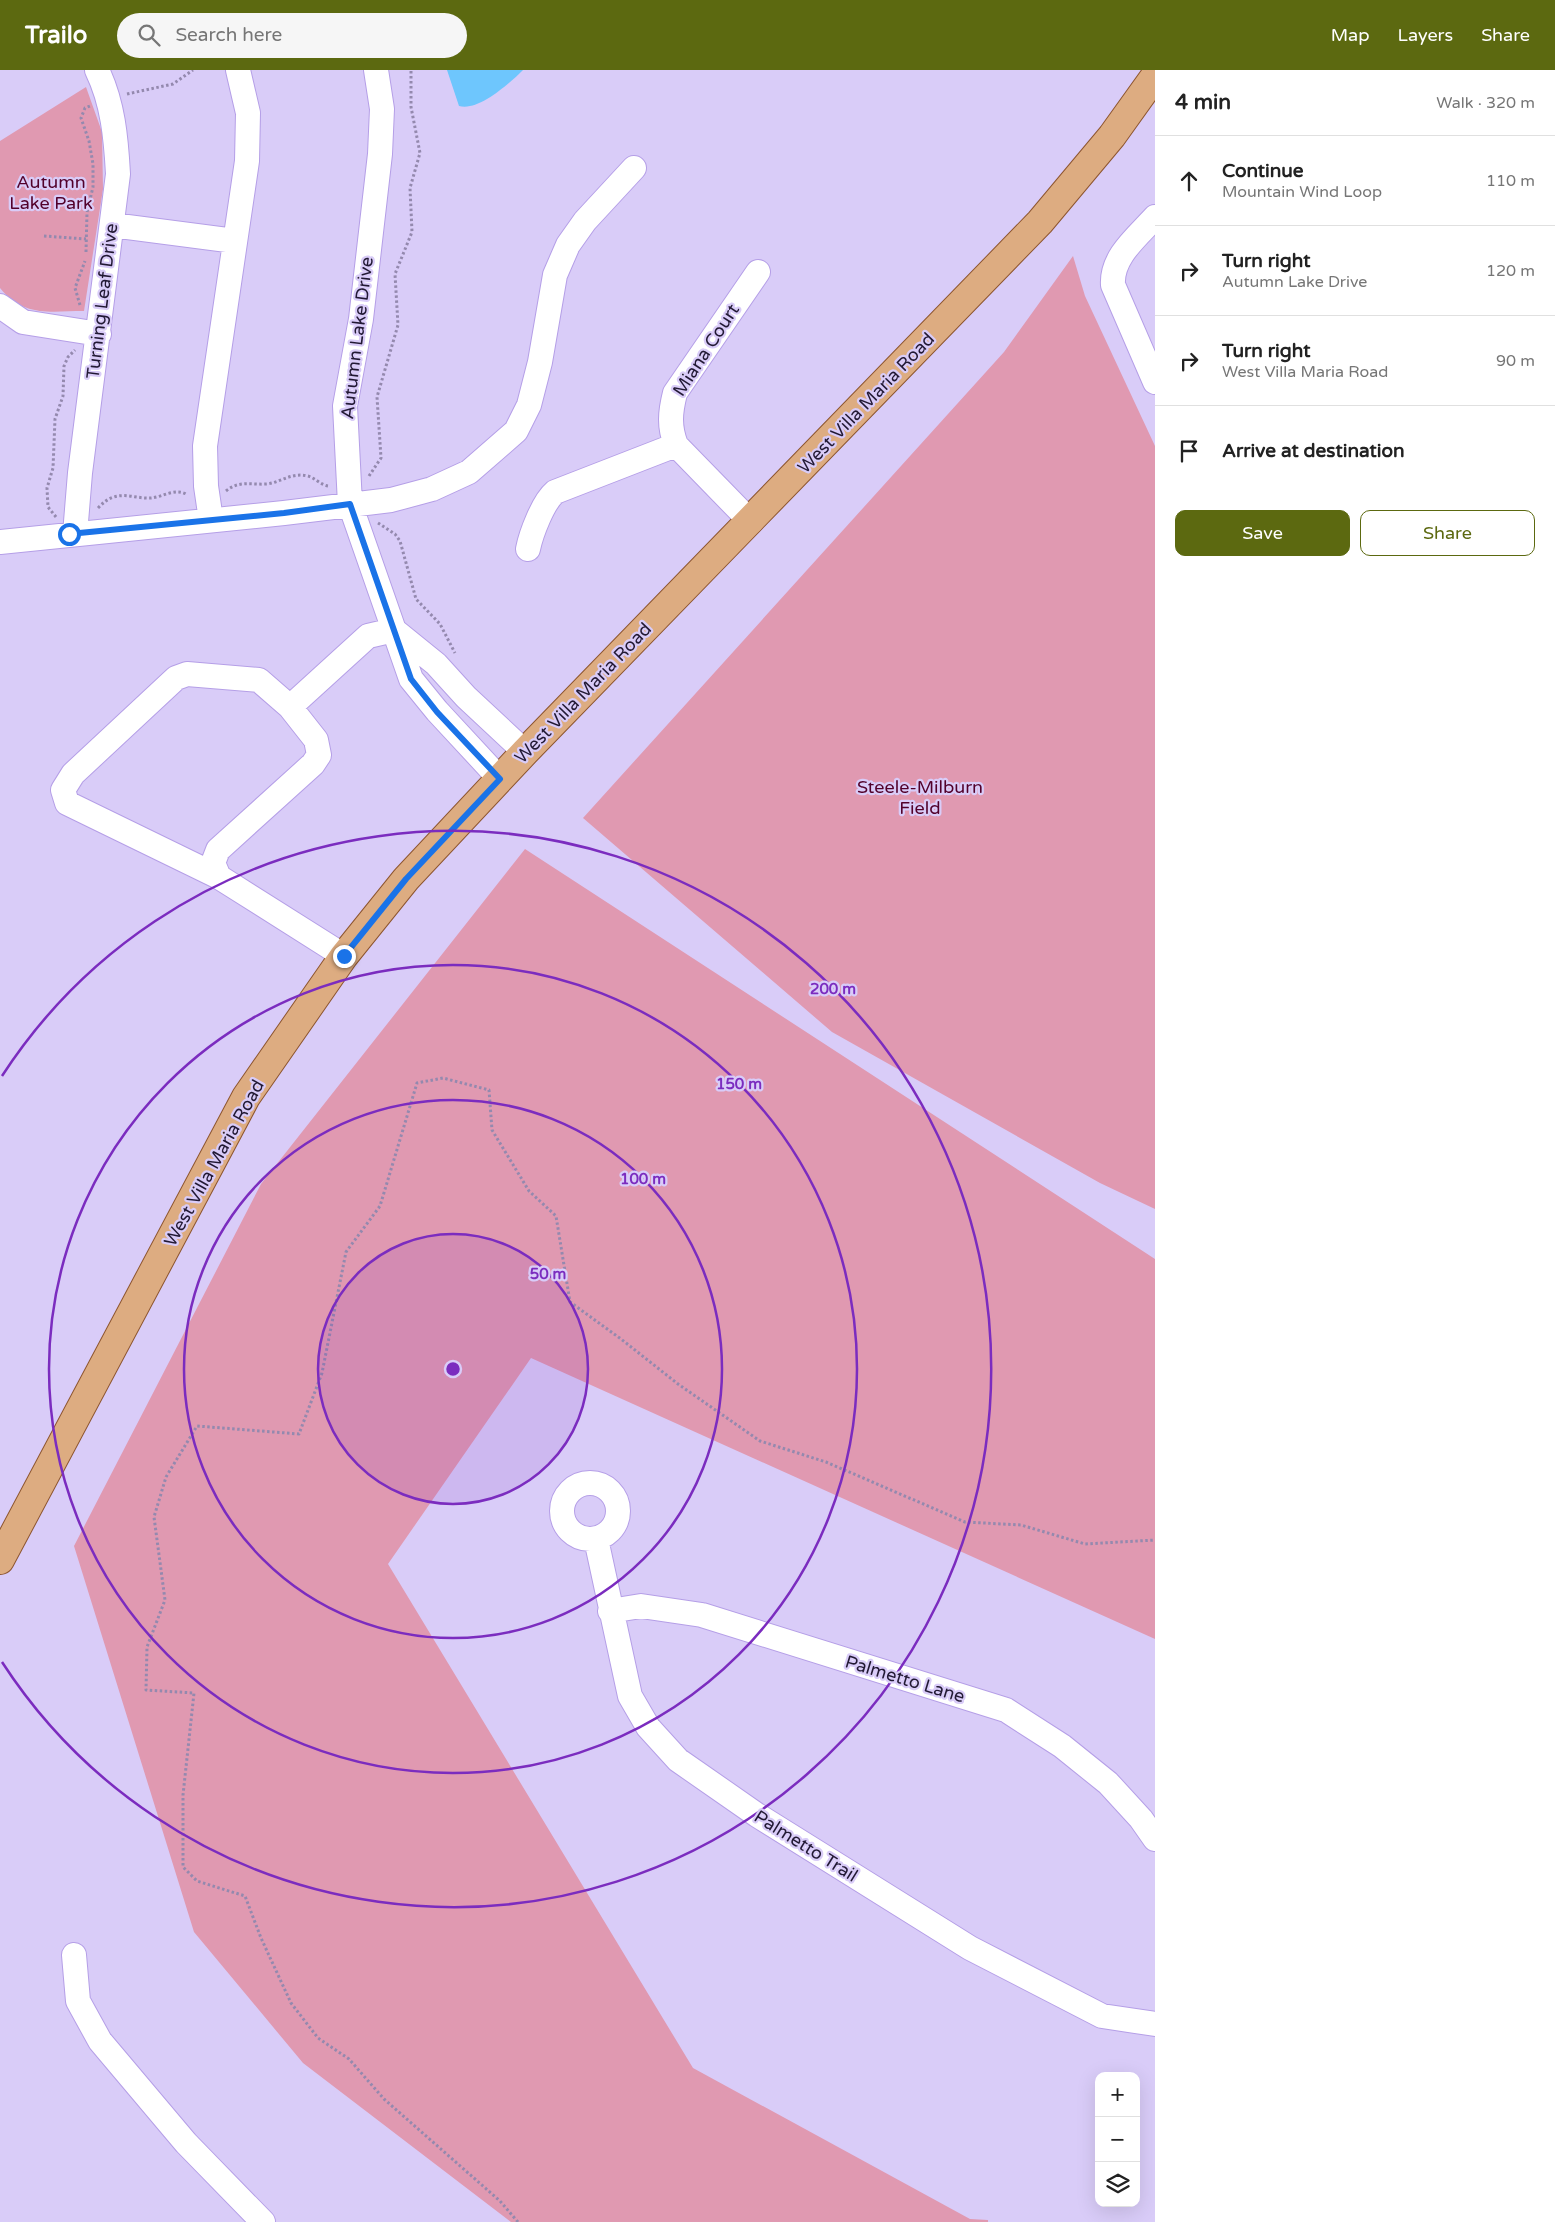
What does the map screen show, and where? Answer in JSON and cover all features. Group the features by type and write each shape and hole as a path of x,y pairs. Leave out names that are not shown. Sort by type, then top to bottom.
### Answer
{"main road":[{"name":"West Villa Maria Road","path":"2,1553 246,1097 344,956 406,879 525,752 751,522 1040,222 1112,136 1155,76"}],"street":[{"name":"Turning Leaf Drive","path":"76,526 90,333 112,225 118,174 115,130 105,87 97,70"},
{"path":"209,510 205,446 247,161 248,113 238,70"},
{"name":"Autumn Lake Drive","path":"376,70 382,108 380,154 361,319 345,406 356,496 394,630 411,679 437,712 500,779"},
{"path":"0,542 76,526 209,510 356,496 390,500 432,490 468,472 516,431 529,405 540,362 554,275 568,245 585,221 634,168"},
{"path":"1155,217 1125,249 1112,272 1113,285 1155,382"},
{"path":"112,225 235,241"},
{"name":"Miana Court","path":"676,445 670,429 670,415 675,393 758,272"},
{"path":"0,306 23,322 90,333"},
{"path":"528,549 530,536 546,502 555,492 676,445 751,522"},
{"path":"290,707 368,636 394,630 436,664 466,697 525,752"},
{"path":"218,877 213,863 218,850 313,764 319,755 316,740 290,707 259,680 187,674 176,678 73,774 63,790 67,803 218,877 344,956"},
{"name":"Palmetto Trail","path":"596,1539 610,1611 630,1696 648,1728 678,1760 757,1815 970,1948 1102,2016 1155,2024"},
{"name":"Palmetto Lane","path":"610,1611 641,1606 702,1615 1006,1710 1062,1746 1108,1783 1141,1819 1155,1840"},
{"path":"74,1955 78,2001 100,2041 186,2143 263,2222"}],"path":[{"path":"193,70 173,84 156,89 141,90 85,108 81,118 94,164 86,239 86,260 75,288 90,333 68,357 64,366 63,396 55,419 53,468 46,498 48,507 58,520 76,526 94,513 106,500 116,496 151,498 181,491 209,510 228,489 236,484 267,484 289,476 310,476 325,486 356,496 374,520 395,534 400,541 416,599 440,624 456,655"},
{"path":"356,496 381,458 377,397 398,326 395,274 412,232 409,199 420,153 411,107 411,70"},
{"path":"44,236 86,239"},
{"path":"518,2222 500,2201 384,2098 349,2059 318,2038 292,2003 261,1938 245,1896 197,1881 183,1867 183,1795 194,1693 146,1690 147,1647 165,1600 154,1517 166,1476 197,1426 299,1434 322,1373 346,1252 380,1206 417,1083 443,1078 489,1090 492,1130 529,1191 556,1216 570,1302 622,1339 678,1384 760,1441 826,1462 965,1522 1021,1525 1085,1544 1155,1540"}],"green space":[{"name":"Autumn Lake Park","path":"86,87 102,132 103,189 84,311 39,311 19,304 9,298 0,288 0,141"},
{"name":"Steele-Milburn Field","path":"1073,256 1085,296 1155,446 1155,1209 1100,1183 832,1032 583,818 1004,352"},
{"path":"525,849 1155,1259 1155,1639 531,1358 388,1564 693,2068 970,2219 988,2220 988,2222 511,2222 303,2063 194,1932 74,1546 261,1184"}],"water":[{"path":"447,70 523,70 484,101 467,107 459,106"}],"route":[{"path":"69,534 284,513 350,504 411,679 437,712 500,779 406,879 344,956"}]}
